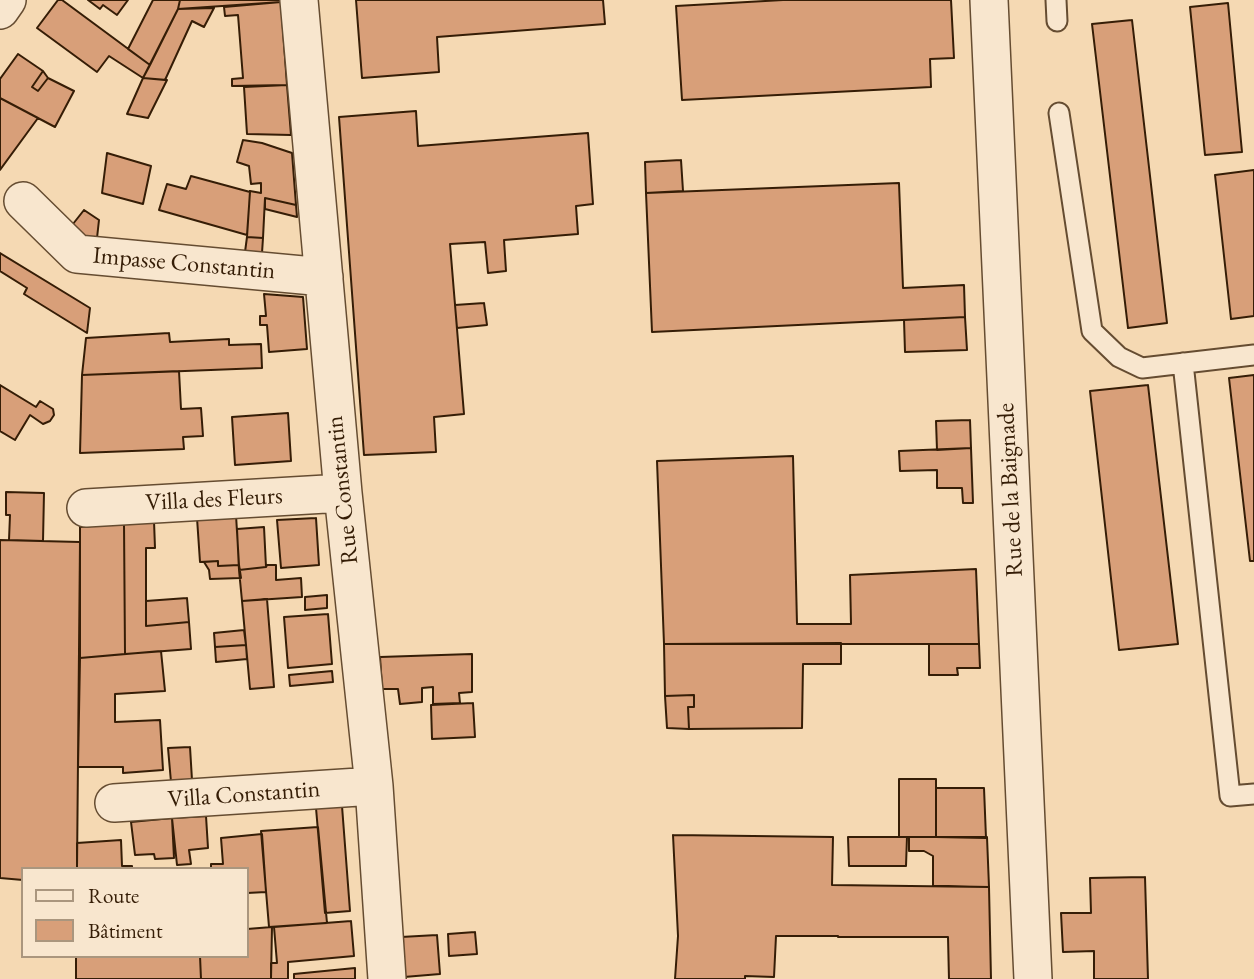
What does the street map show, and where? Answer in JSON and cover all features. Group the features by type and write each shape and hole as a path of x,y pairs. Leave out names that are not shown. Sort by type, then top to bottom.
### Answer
{"street":[{"path":"0,10 7,0"},
{"name":"Rue Constantin","path":"299,0 342,493 374,786 387,979"},
{"name":"Rue de la Baignade","path":"989,0 1033,979"},
{"name":"Impasse Constantin","path":"23,201 76,254 324,277"},
{"name":"Villa des Fleurs","path":"86,508 342,493"},
{"name":"Villa Constantin","path":"114,803 374,786"}],"lane":[{"path":"1056,0 1057,21"},
{"path":"1059,113 1092,331 1119,357 1142,368 1254,355"},
{"path":"1183,363 1230,796 1254,794"}],"building":[{"path":"58,0 62,0 150,65 143,78 109,56 97,72 37,28"},
{"path":"88,0 128,0 117,15 103,5 100,9"},
{"path":"153,0 180,0 150,65 128,49"},
{"path":"180,0 281,0 281,2 178,9"},
{"path":"356,0 603,0 605,24 437,37 439,72 362,78"},
{"path":"783,0 951,0 954,58 930,59 931,87 682,100 676,6"},
{"path":"281,2 287,85 232,86 232,79 243,78 238,15 225,16 224,7"},
{"path":"1228,3 1242,152 1205,155 1190,7"},
{"path":"214,8 204,27 192,21 165,80 143,78 178,9"},
{"path":"1132,20 1167,323 1128,328 1092,24"},
{"path":"18,54 43,71 32,87 38,91 48,78 74,91 55,127 0,98 0,79"},
{"path":"43,71 48,78 38,91 32,87"},
{"path":"143,78 167,80 148,118 127,114"},
{"path":"287,85 291,135 247,134 244,87"},
{"path":"0,98 38,118 0,170"},
{"path":"416,111 418,146 588,133 593,204 576,206 578,234 504,240 506,271 488,273 485,242 450,244 464,414 434,417 436,452 364,455 339,117"},
{"path":"243,140 292,153 296,205 265,198 263,238 247,237 250,191 261,193 261,183 251,184 249,166 237,162"},
{"path":"107,153 151,166 143,204 102,193"},
{"path":"681,160 683,191 646,193 645,162"},
{"path":"1254,170 1254,316 1231,319 1215,175"},
{"path":"191,176 250,192 247,235 159,210 167,184 186,189"},
{"path":"899,183 903,288 964,285 965,317 652,332 646,193"},
{"path":"265,198 296,205 297,217 265,209"},
{"path":"84,210 99,220 96,247 69,229"},
{"path":"247,237 263,238 262,253 245,252"},
{"path":"0,253 90,308 87,333 24,294 27,288 0,271"},
{"path":"264,294 303,297 307,349 269,352 267,325 260,325 260,316 266,316"},
{"path":"484,303 487,325 457,328 455,305"},
{"path":"965,317 967,350 905,352 904,320"},
{"path":"169,333 170,342 229,339 229,345 261,344 262,368 82,375 86,338"},
{"path":"179,371 181,409 201,408 203,436 183,437 184,449 80,453 82,375"},
{"path":"1254,375 1254,561 1250,561 1229,378"},
{"path":"0,385 36,407 40,401 53,409 54,415 50,421 43,424 30,415 15,440 0,431"},
{"path":"1148,385 1178,644 1119,650 1090,391"},
{"path":"288,413 291,461 235,465 232,417"},
{"path":"970,420 971,448 937,450 936,421"},
{"path":"971,448 973,503 963,503 962,488 937,488 937,470 900,471 899,451"},
{"path":"793,456 797,624 851,624 850,575 976,569 979,644 664,644 657,461"},
{"path":"6,492 44,493 43,541 9,540 10,515 6,515"},
{"path":"236,515 239,565 218,566 218,561 200,562 197,518"},
{"path":"316,518 319,565 281,568 277,520"},
{"path":"154,521 155,548 146,548 146,626 189,622 191,649 125,654 124,523"},
{"path":"124,523 125,654 80,658 80,527"},
{"path":"264,527 266,567 239,570 237,529"},
{"path":"0,540 80,542 77,867 21,867 21,880 0,878"},
{"path":"218,561 218,566 239,565 241,578 210,579 204,562"},
{"path":"276,565 276,580 301,578 302,597 242,601 239,570"},
{"path":"327,595 327,608 305,610 305,597"},
{"path":"187,598 189,622 146,626 146,601"},
{"path":"267,599 274,687 250,689 242,601"},
{"path":"328,614 332,664 288,668 284,617"},
{"path":"244,630 246,645 215,647 214,633"},
{"path":"841,643 841,664 803,664 802,728 689,729 688,707 694,707 694,695 665,696 664,644"},
{"path":"929,644 979,644 980,668 957,668 958,675 929,675"},
{"path":"246,645 247,659 216,662 215,647"},
{"path":"161,651 165,691 115,694 115,722 160,720 163,770 123,773 123,767 78,767 80,658"},
{"path":"472,654 472,692 459,693 460,703 433,704 433,687 422,688 422,702 400,704 398,689 382,689 380,657"},
{"path":"332,671 333,682 290,686 289,675"},
{"path":"694,695 694,707 688,707 689,729 667,728 665,696"},
{"path":"473,703 475,737 432,739 431,705"},
{"path":"190,747 192,780 171,782 168,748"},
{"path":"899,779 936,779 936,837 899,837"},
{"path":"936,788 984,788 986,838 936,837"},
{"path":"342,806 350,911 325,913 316,808"},
{"path":"206,816 208,848 189,850 191,864 177,865 172,818"},
{"path":"172,818 174,858 155,859 154,854 135,855 131,822"},
{"path":"318,827 327,923 269,927 261,831"},
{"path":"262,834 266,892 248,893 248,867 211,867 211,864 223,864 221,838"},
{"path":"673,835 833,837 832,885 989,887 991,979 949,979 948,937 776,936 774,977 675,979 678,936"},
{"path":"848,837 907,837 906,866 849,866"},
{"path":"909,837 987,837 989,887 933,886 933,856 924,851 909,851"},
{"path":"121,840 122,866 132,867 77,867 77,843"},
{"path":"1145,877 1148,979 1094,979 1094,951 1063,952 1061,913 1091,913 1090,878"},
{"path":"351,921 354,956 288,962 288,979 271,979 271,963 277,963 274,927"},
{"path":"272,927 271,979 201,979 200,958 248,958 248,929"},
{"path":"475,932 477,954 449,956 448,934"},
{"path":"437,935 440,974 404,977 401,937"},
{"path":"76,958 200,958 201,979 76,979"},
{"path":"355,968 355,979 294,979 294,974"}]}
